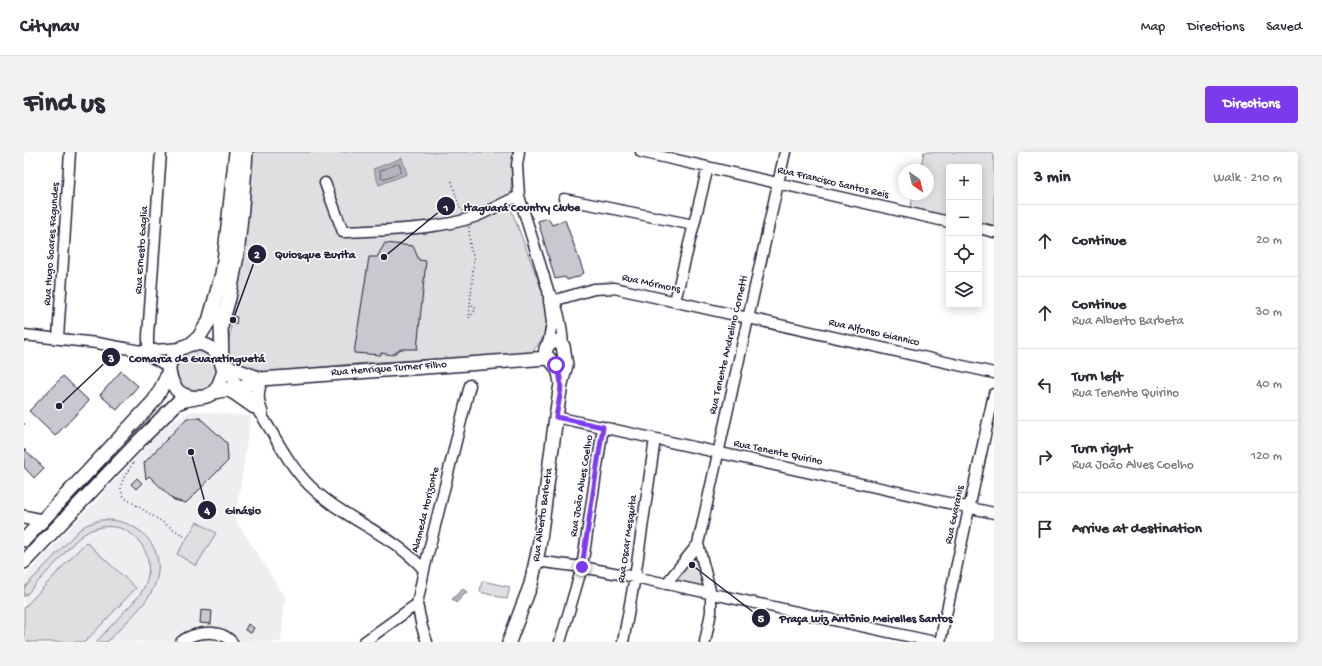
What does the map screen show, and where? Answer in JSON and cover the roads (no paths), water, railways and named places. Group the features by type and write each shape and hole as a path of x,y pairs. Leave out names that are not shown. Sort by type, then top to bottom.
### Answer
{"main road":[{"path":"24,540 154,401 162,386 173,356 199,337 209,321 222,274 226,253 236,152"},
{"path":"24,562 177,403 210,395 219,391 218,387 223,366 222,326 237,256 246,152"},
{"path":"186,346 200,344 208,346 217,352 223,366"},
{"name":"Rua Henrique Turner Filho","path":"219,391 241,386 261,379 518,360 537,352 548,352 556,360 562,358 564,349"},
{"name":"Rua Alberto Barbeta","path":"509,642 531,584 539,547 556,417 561,384 566,365 564,349"},
{"path":"548,352 560,374 561,384"},
{"name":"Rua Henrique Turner Filho","path":"223,366 261,379"},
{"path":"169,369 171,381 178,391 185,396 197,398"},
{"path":"261,379 257,391 257,401 261,413"},
{"path":"24,517 42,521"}],"street":[{"name":"Rua Hugo Soares Fagundes","path":"58,338 70,152"},
{"name":"Rua Ernesto Gaglia","path":"145,351 148,336 161,152"},
{"path":"519,152 517,165 519,196 548,290 560,318 564,349"},
{"name":"Rua Francisco Santos Reis","path":"641,152 652,153 946,221"},
{"name":"Rua Tenente Andrelino Cornetti","path":"698,544 785,152"},
{"path":"675,301 708,167"},
{"path":"325,183 343,232 445,224 477,216 519,196"},
{"path":"564,200 694,225"},
{"path":"982,229 994,232"},
{"name":"Rua Mórmons","path":"552,301 594,289 614,288 748,317"},
{"path":"548,352 552,322 552,301"},
{"name":"Rua Alfonso Giannico","path":"748,317 994,373"},
{"path":"24,335 97,343 145,351 186,346"},
{"path":"145,351 169,369"},
{"path":"223,366 241,386 261,413 292,466 309,485 327,501 413,557 424,570"},
{"name":"Alameda Horizonte","path":"427,642 417,604 470,385"},
{"path":"219,391 233,394 261,413"},
{"name":"Rua Guaranis","path":"940,642 994,394"},
{"name":"Rua Tenente Quirino","path":"556,417 994,513"},
{"name":"Rua João Alves Coelho","path":"560,642 582,567 603,427"},
{"name":"Rua Oscar Mesquita","path":"623,642 635,577 654,439"},
{"path":"666,584 698,544"},
{"path":"698,544 712,594 711,612 705,642"},
{"path":"536,561 582,567 635,577 935,642"},
{"path":"364,642 417,604"},
{"path":"181,642 198,634 210,633 224,636 232,642"}],"water":[{"path":"402,158 407,174 379,185 373,169"},
{"path":"463,589 467,592 456,603 452,599"}],"place":[{"name":"Itaguará Country Clube","path":"384,257"},
{"name":"Quiosque Zurita","path":"233,320"},
{"name":"Comarca de Guaratinguetá","path":"59,406"},
{"name":"Ginásio","path":"191,452"},
{"name":"Praça Luiz Antônio Meirelles Santos","path":"692,565"}]}
